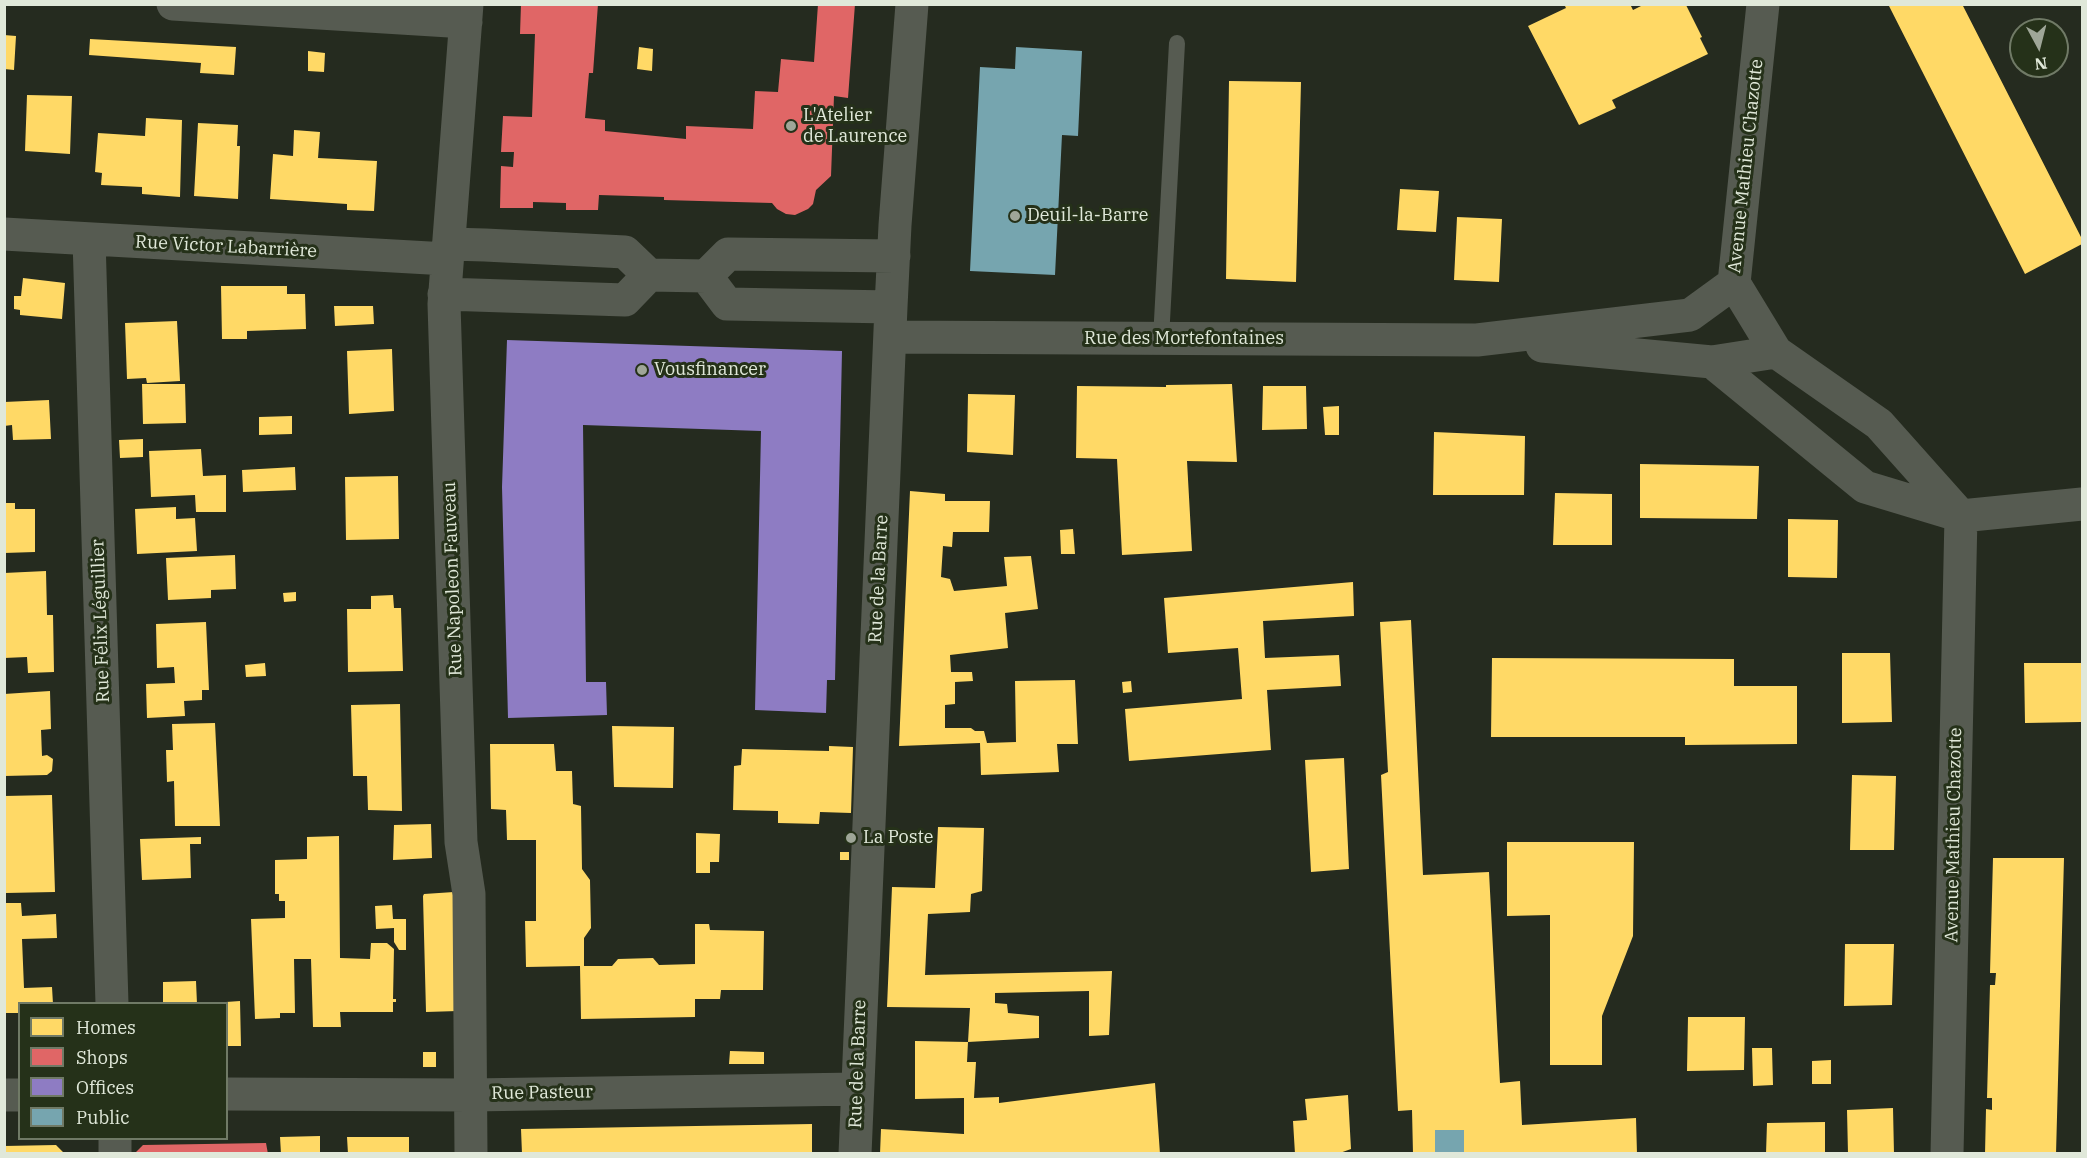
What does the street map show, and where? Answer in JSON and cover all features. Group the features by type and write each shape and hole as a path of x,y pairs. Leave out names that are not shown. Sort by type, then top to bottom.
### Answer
{"street":[{"path":"173,4 466,14"},
{"name":"Rue de la Barre","path":"855,1154 890,322 912,4"},
{"name":"Avenue Mathieu Chazotte","path":"1763,4 1734,283 1776,352 1879,424 1961,516 1947,1154"},
{"name":"Rue Napoleon Fauveau","path":"466,14 444,294 461,842 469,894 471,1154"},
{"name":"Rue Victor Labarrière","path":"4,234 448,252 485,244 625,252 649,275"},
{"name":"Rue Félix Léguillier","path":"89,239 112,1002"},
{"path":"444,294 624,300 649,275 706,276 728,254 894,256"},
{"path":"706,276 727,304 890,322"},
{"name":"Rue des Mortefontaines","path":"1477,340 1690,315 1734,283"},
{"name":"Rue des Mortefontaines","path":"890,322 1161,339 1477,340 1712,362"},
{"path":"1712,362 1776,352"},
{"path":"1712,362 1865,487 1961,516 2082,504"},
{"name":"Rue Pasteur","path":"228,1094 471,1095 857,1089"}],"lane":[{"path":"1161,339 1177,43"}],"building: Homes":[{"path":"1564,4 1630,4 1633,10 1643,5 1686,5 1708,54 1612,100 1616,108 1579,125 1528,26 1566,8"},
{"path":"1888,4 1962,4 2082,239 2082,244 2025,274"},
{"path":"4,35 16,36 14,70 4,69"},
{"path":"90,39 236,47 234,75 200,73 201,63 89,55"},
{"path":"639,47 653,49 652,71 637,69"},
{"path":"308,51 325,53 324,72 308,71"},
{"path":"1229,81 1301,82 1296,282 1226,279"},
{"path":"27,95 72,96 70,154 25,151"},
{"path":"146,118 182,120 180,197 142,194 142,187 101,185 102,173 95,172 98,133 145,136"},
{"path":"198,123 238,125 237,146 240,146 238,199 194,196"},
{"path":"294,130 320,132 318,158 377,161 374,211 347,210 347,204 270,199 273,154 293,156"},
{"path":"1400,189 1439,191 1436,232 1397,230"},
{"path":"1457,217 1502,219 1499,282 1454,280"},
{"path":"23,278 65,283 62,319 20,315 20,310 14,309 14,296 21,296"},
{"path":"221,286 287,286 287,294 305,294 306,329 247,331 247,339 222,339"},
{"path":"334,306 373,306 374,324 335,326"},
{"path":"177,321 180,381 147,383 146,378 127,379 125,323"},
{"path":"392,349 394,411 349,414 347,351"},
{"path":"142,384 185,384 186,423 143,424"},
{"path":"1232,384 1237,462 1187,461 1192,551 1122,555 1117,459 1076,458 1077,386 1166,387 1166,385"},
{"path":"1263,386 1306,386 1307,429 1262,430"},
{"path":"968,394 1015,395 1013,455 967,452"},
{"path":"49,400 51,439 13,440 12,425 4,426 4,402"},
{"path":"1339,406 1339,435 1325,435 1323,407"},
{"path":"292,416 292,434 259,435 259,417"},
{"path":"1434,432 1525,436 1524,495 1433,495"},
{"path":"143,439 143,457 120,458 119,440"},
{"path":"201,449 203,476 226,475 226,512 196,512 195,495 151,497 149,451"},
{"path":"1640,464 1759,466 1757,519 1640,518"},
{"path":"295,467 296,490 243,492 242,470"},
{"path":"398,476 399,539 346,540 345,477"},
{"path":"910,491 945,494 945,501 990,501 989,532 953,532 952,547 943,546 941,577 950,579 954,591 1007,586 1004,557 1031,556 1038,609 1005,613 1008,648 950,655 951,672 972,672 973,681 955,682 955,704 945,705 945,728 971,728 975,731 984,731 987,743 1016,742 1015,681 1075,680 1078,744 1057,744 1059,772 981,775 980,743 899,746"},
{"path":"1555,493 1612,494 1612,545 1553,545"},
{"path":"4,503 15,503 15,509 35,509 35,552 4,553"},
{"path":"176,507 176,519 195,518 197,551 137,554 135,509"},
{"path":"1788,519 1838,520 1837,578 1788,577"},
{"path":"1073,529 1075,554 1061,554 1060,530"},
{"path":"235,555 236,589 211,590 211,598 168,600 166,558"},
{"path":"46,571 47,615 53,615 54,672 28,673 27,657 4,658 4,573"},
{"path":"1353,582 1354,616 1263,621 1265,658 1339,655 1341,686 1267,690 1271,750 1129,761 1125,709 1242,699 1238,648 1168,653 1164,598"},
{"path":"296,592 296,601 284,602 283,593"},
{"path":"393,595 394,608 401,608 403,671 348,672 347,609 371,609 371,596"},
{"path":"1411,620 1423,875 1489,872 1500,1083 1520,1081 1522,1125 1636,1118 1637,1154 1464,1154 1464,1130 1435,1130 1435,1154 1413,1154 1412,1110 1398,1111 1381,775 1388,772 1380,622"},
{"path":"206,622 209,690 202,690 202,700 184,701 185,716 147,718 146,684 175,683 174,667 157,668 156,624"},
{"path":"1842,653 1890,653 1892,722 1842,723"},
{"path":"1492,658 1734,659 1734,686 1797,686 1797,744 1685,745 1685,737 1491,737"},
{"path":"265,663 266,676 246,677 245,665"},
{"path":"2024,663 2081,663 2081,722 2025,723"},
{"path":"1131,681 1132,692 1123,693 1122,682"},
{"path":"50,691 51,729 41,730 42,756 47,755 53,759 52,771 47,775 4,776 4,694"},
{"path":"400,704 402,811 368,810 367,776 353,776 351,705"},
{"path":"215,723 220,826 175,826 174,781 167,782 166,750 173,750 172,724"},
{"path":"612,726 674,727 673,788 614,787"},
{"path":"490,744 554,744 556,771 572,771 573,804 581,806 582,869 590,880 591,928 584,938 584,966 612,966 618,959 653,958 659,965 695,964 695,924 709,924 710,930 764,931 763,990 721,990 720,999 695,999 695,1017 581,1019 580,966 526,967 525,921 536,921 536,840 507,840 506,810 491,809"},
{"path":"829,746 853,747 851,813 820,812 819,824 778,823 778,811 733,810 734,766 741,765 742,749 829,751"},
{"path":"1344,758 1349,869 1311,872 1305,760"},
{"path":"1852,775 1896,776 1894,850 1850,850"},
{"path":"52,795 55,892 6,893 4,796"},
{"path":"431,824 432,858 393,860 394,825"},
{"path":"938,827 984,828 982,891 971,894 970,912 928,914 925,975 1112,971 1109,1035 1089,1036 1089,991 995,993 995,1003 1007,1004 1008,1013 1039,1016 1039,1038 968,1042 970,1008 887,1007 892,887 935,888"},
{"path":"696,833 720,834 719,862 710,862 710,873 696,873"},
{"path":"339,836 340,958 370,959 371,943 387,943 394,949 393,999 396,999 396,1002 393,1002 393,1012 340,1012 341,1027 313,1027 311,959 294,959 295,1013 280,1013 280,1018 255,1019 251,919 285,918 285,901 279,901 279,894 275,894 275,860 307,859 307,837"},
{"path":"201,837 201,844 190,844 191,878 142,880 140,839"},
{"path":"1507,842 1634,842 1633,936 1602,1016 1602,1065 1550,1065 1550,915 1507,916"},
{"path":"840,852 849,852 849,860 840,860"},
{"path":"1993,858 2064,858 2056,1154 1985,1154 1986,1109 1992,1110 1992,1098 1987,1098 1990,985 1995,985 1996,973 1990,973"},
{"path":"454,892 458,1011 426,1012 423,896 424,894"},
{"path":"4,903 21,903 22,916 56,914 57,938 22,939 24,988 52,987 53,1002 18,1002 18,1013 4,1013"},
{"path":"392,905 393,919 406,919 406,950 399,950 394,942 394,928 376,929 375,906"},
{"path":"1845,944 1894,944 1892,1005 1844,1006"},
{"path":"196,981 197,1002 163,1002 163,982"},
{"path":"240,1001 241,1046 228,1046 228,1002 226,1002"},
{"path":"1688,1017 1745,1017 1744,1070 1687,1071"},
{"path":"915,1041 968,1042 967,1062 976,1062 974,1098 999,1097 999,1103 1155,1083 1160,1154 880,1154 881,1129 964,1134 964,1098 915,1099"},
{"path":"1752,1048 1772,1048 1773,1085 1753,1086"},
{"path":"730,1051 764,1052 764,1064 729,1064"},
{"path":"423,1052 436,1052 436,1067 423,1067"},
{"path":"1831,1060 1831,1084 1812,1084 1812,1061"},
{"path":"1348,1095 1351,1149 1337,1154 1295,1154 1293,1121 1307,1120 1305,1099"},
{"path":"1893,1108 1894,1154 1848,1154 1847,1110"},
{"path":"1825,1122 1825,1154 1766,1154 1767,1123"},
{"path":"812,1124 812,1154 522,1154 521,1129"},
{"path":"320,1136 320,1154 281,1154 280,1137"},
{"path":"347,1137 409,1137 409,1154 348,1154"},
{"path":"56,1145 65,1154 4,1154 4,1146"}],"building: Shops":[{"path":"521,4 598,4 593,73 589,73 585,118 605,120 605,131 686,139 686,126 753,129 755,91 778,92 781,59 814,62 818,4 855,4 848,98 834,96 831,176 816,190 813,204 795,215 786,214 772,203 664,200 664,197 599,195 598,210 566,210 566,203 533,202 533,208 500,208 501,166 513,167 514,152 501,152 503,116 532,117 535,34 520,34"},
{"path":"266,1143 268,1154 134,1154 143,1145"}],"building: Offices":[{"path":"507,340 842,351 835,680 827,680 826,713 755,710 761,431 583,425 586,682 606,682 607,715 508,718 502,487"}],"building: Public":[{"name":"Deuil-la-Barre","path":"1016,47 1082,51 1078,136 1062,135 1055,275 970,271 980,67 1015,69"},
{"path":"1435,1130 1464,1130 1464,1154 1435,1154"}],"place":[{"name":"L'Atelier de Laurence","path":"791,126"},
{"name":"Deuil-la-Barre","path":"1015,216"},
{"name":"Vousfinancer","path":"642,370"},
{"name":"La Poste","path":"851,838"}]}
